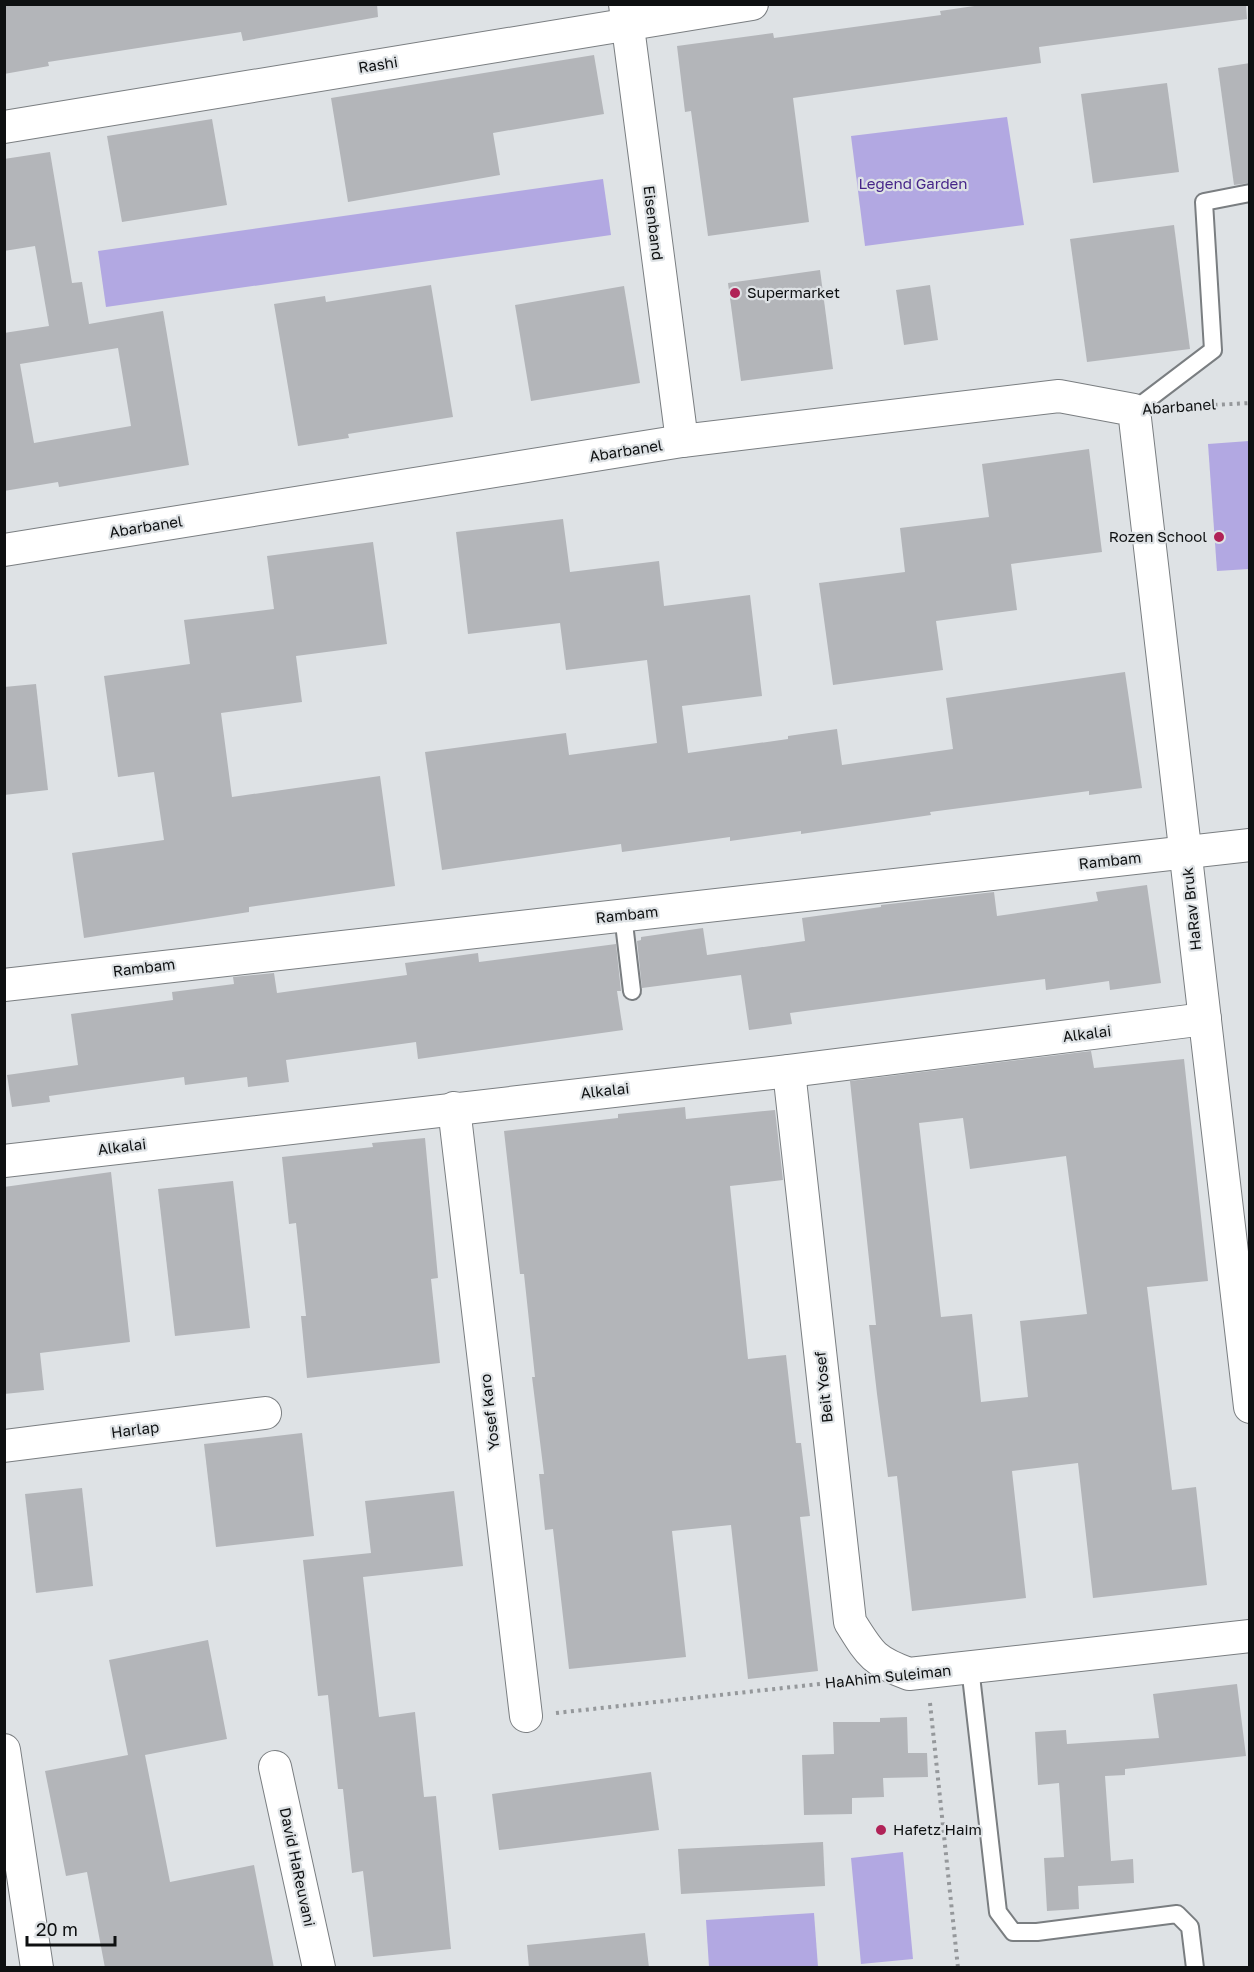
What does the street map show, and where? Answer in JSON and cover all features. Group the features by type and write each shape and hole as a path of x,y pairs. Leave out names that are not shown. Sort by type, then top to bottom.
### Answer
{"street":[{"name":"Rashi","path":"4,127 626,14 752,4"},
{"name":"Eisenband","path":"626,14 682,441"},
{"name":"Abarbanel","path":"4,550 682,441 1059,396 1134,410"},
{"name":"HaRav Bruk","path":"1134,410 1205,1019 1243,1299 1250,1407"},
{"name":"Rambam","path":"4,985 1250,845"},
{"name":"Alkalai","path":"4,1161 789,1071 1205,1019"},
{"name":"Beit Yosef","path":"789,1071 850,1622 864,1644 881,1664 918,1673"},
{"name":"Yosef Karo","path":"454,1108 526,1716"},
{"name":"Harlap","path":"4,1446 265,1413"},
{"name":"HaAhim Suleiman","path":"918,1673 1250,1636"},
{"path":"4,1750 37,1968"},
{"name":"David HaReuvani","path":"275,1767 319,1968"}],"lane":[{"path":"1134,410 1213,351 1204,202 1250,193"},
{"path":"623,915 632,991"},
{"path":"970,1668 998,1912 1012,1932 1037,1932 1177,1914 1190,1927 1196,1968"}],"path":[{"name":"Abarbanel","path":"1134,410 1250,403"},
{"path":"918,1673 958,1968"},
{"name":"HaAhim Suleiman","path":"526,1716 862,1680"}],"green space":[{"name":"Legend Garden","path":"1007,117 1024,225 865,246 851,136"},
{"path":"603,179 611,235 106,307 98,251"},
{"path":"1249,441 1249,569 1217,571 1208,444"},
{"path":"903,1852 913,1959 861,1964 851,1858"},
{"path":"814,1913 818,1967 709,1967 706,1920"}],"building":[{"path":"4,4 377,4 378,17 243,41 241,32 48,62 49,66 4,74"},
{"path":"988,4 1246,4 1247,19 1039,47 1041,63 793,98 809,222 708,236 691,111 685,112 677,46 773,33 774,38 941,15 940,11"},
{"path":"594,55 604,114 493,133 500,175 348,202 331,98"},
{"path":"1250,63 1250,183 1234,185 1218,68"},
{"path":"1167,83 1179,172 1093,183 1081,94"},
{"path":"212,119 227,205 122,222 107,136"},
{"path":"50,152 72,283 82,282 89,324 163,311 189,465 59,487 58,482 4,491 4,333 49,326 35,246 4,251 4,159","holes":["118,348 131,426 34,443 20,364"]},
{"path":"1174,225 1190,349 1087,362 1070,239"},
{"path":"820,270 833,369 741,381 728,283"},
{"path":"431,285 453,417 348,434 349,438 298,446 274,304 325,296 326,302"},
{"path":"930,285 938,340 904,345 896,290"},
{"path":"624,286 640,383 531,401 515,305"},
{"path":"1089,449 1102,552 1011,564 1017,610 936,621 943,670 833,685 819,583 905,572 900,528 989,517 982,464"},
{"path":"563,519 570,572 659,561 664,606 750,595 762,696 682,706 688,753 788,739 788,736 837,729 842,765 953,749 946,698 1125,672 1142,788 1089,795 1089,791 930,812 931,815 801,834 801,831 730,841 730,837 622,852 621,844 442,870 425,752 566,733 569,755 657,743 647,660 566,670 560,623 468,634 456,532"},
{"path":"373,542 387,644 296,656 302,702 221,713 232,797 380,776 395,886 249,907 249,912 84,938 72,853 164,840 154,772 118,777 104,676 190,664 184,620 274,609 267,556"},
{"path":"36,684 48,790 4,795 4,687"},
{"path":"1147,885 1161,983 1110,990 1109,981 1046,990 1045,979 790,1013 792,1024 749,1030 741,975 642,988 637,941 641,940 641,937 703,928 707,955 805,941 802,918 881,907 881,905 994,892 997,916 1098,901 1096,892"},
{"path":"616,944 621,991 617,991 623,1030 418,1059 416,1042 286,1060 289,1082 248,1087 247,1077 185,1085 184,1077 49,1096 50,1102 12,1107 7,1075 78,1065 71,1014 173,1000 172,992 234,984 233,977 274,973 277,993 407,975 405,963 478,953 479,962"},
{"path":"1091,1051 1094,1068 1184,1059 1208,1281 1147,1287 1172,1490 1196,1487 1207,1585 1093,1598 1078,1463 1012,1471 1026,1598 912,1611 897,1476 888,1477 877,1394 869,1325 876,1325 850,1081","holes":["963,1118 970,1169 1066,1156 1087,1314 1020,1321 1028,1397 981,1402 972,1314 941,1317 919,1123"]},
{"path":"685,1107 686,1119 775,1110 783,1180 730,1186 748,1359 786,1355 796,1443 801,1443 810,1516 800,1517 818,1671 748,1679 731,1525 672,1531 686,1657 569,1669 553,1529 545,1530 539,1474 544,1474 532,1377 535,1377 524,1274 520,1274 504,1131 618,1118 618,1114"},
{"path":"425,1138 438,1278 431,1279 440,1363 307,1378 301,1316 306,1316 296,1223 289,1224 282,1157 373,1147 372,1143"},
{"path":"111,1172 130,1342 40,1353 44,1390 4,1394 4,1187"},
{"path":"233,1181 250,1328 175,1336 158,1189"},
{"path":"302,1433 314,1536 216,1547 204,1444"},
{"path":"82,1488 93,1586 36,1593 25,1494"},
{"path":"454,1491 463,1566 363,1577 379,1717 415,1712 424,1797 436,1796 451,1949 373,1957 363,1871 352,1873 343,1789 338,1789 328,1695 318,1696 303,1560 371,1553 365,1501"},
{"path":"208,1640 227,1739 145,1755 170,1882 254,1865 274,1968 105,1968 87,1872 66,1876 45,1771 128,1755 109,1660"},
{"path":"1237,1684 1246,1756 1125,1769 1125,1775 1105,1776 1111,1861 1133,1859 1134,1883 1078,1886 1079,1909 1047,1911 1044,1858 1064,1857 1059,1783 1038,1785 1035,1732 1066,1730 1067,1744 1159,1738 1153,1694"},
{"path":"907,1717 908,1753 927,1753 928,1777 883,1778 884,1797 852,1798 852,1814 804,1815 802,1755 834,1754 833,1722 880,1722 880,1718"},
{"path":"651,1772 659,1830 499,1850 492,1794"},
{"path":"823,1842 825,1886 681,1894 678,1849"},
{"path":"645,1933 649,1968 529,1968 527,1945"}],"place":[{"name":"Supermarket","path":"735,293"},
{"name":"Rozen School","path":"1219,537"},
{"name":"Hafetz Haim","path":"881,1830"}]}
